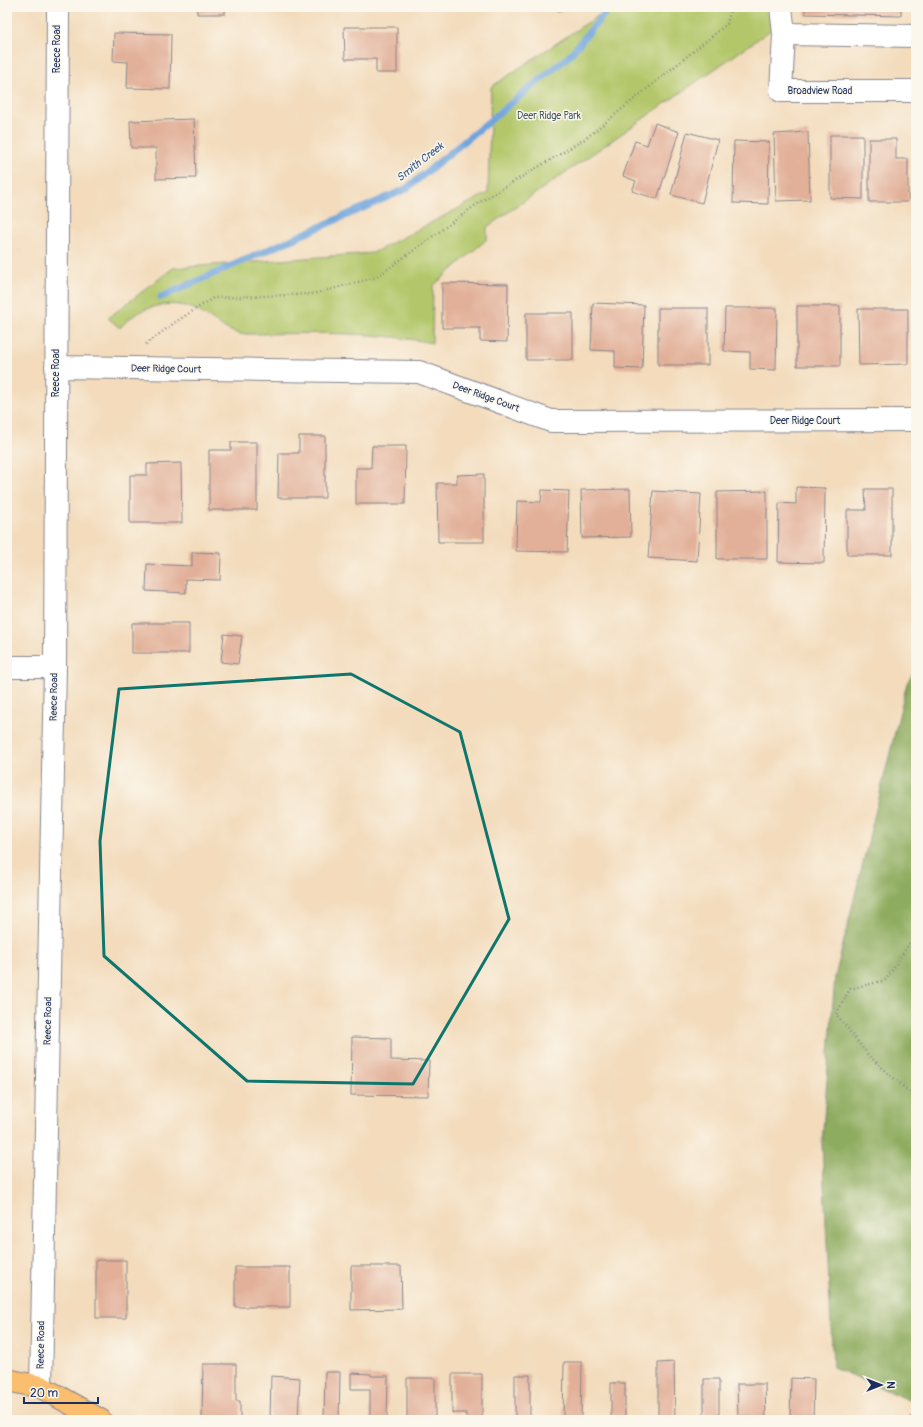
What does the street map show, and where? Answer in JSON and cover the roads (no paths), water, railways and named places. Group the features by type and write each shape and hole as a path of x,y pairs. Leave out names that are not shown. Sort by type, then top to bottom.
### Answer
{"main road":[{"path":"7,1380 41,1387 100,1420"}],"street":[{"name":"Reece Road","path":"41,1387 55,666 58,7"},
{"name":"Broadview Road","path":"781,7 784,34 781,91 916,90"},
{"path":"784,34 916,36"},
{"name":"Deer Ridge Court","path":"56,367 419,372 551,421 916,420"},
{"path":"7,667 55,666"}],"waterway":[{"name":"Smith Creek","path":"161,297 406,189 568,57 610,7"}],"park label":[{"name":"Deer Ridge Park","path":"549,116"}]}
